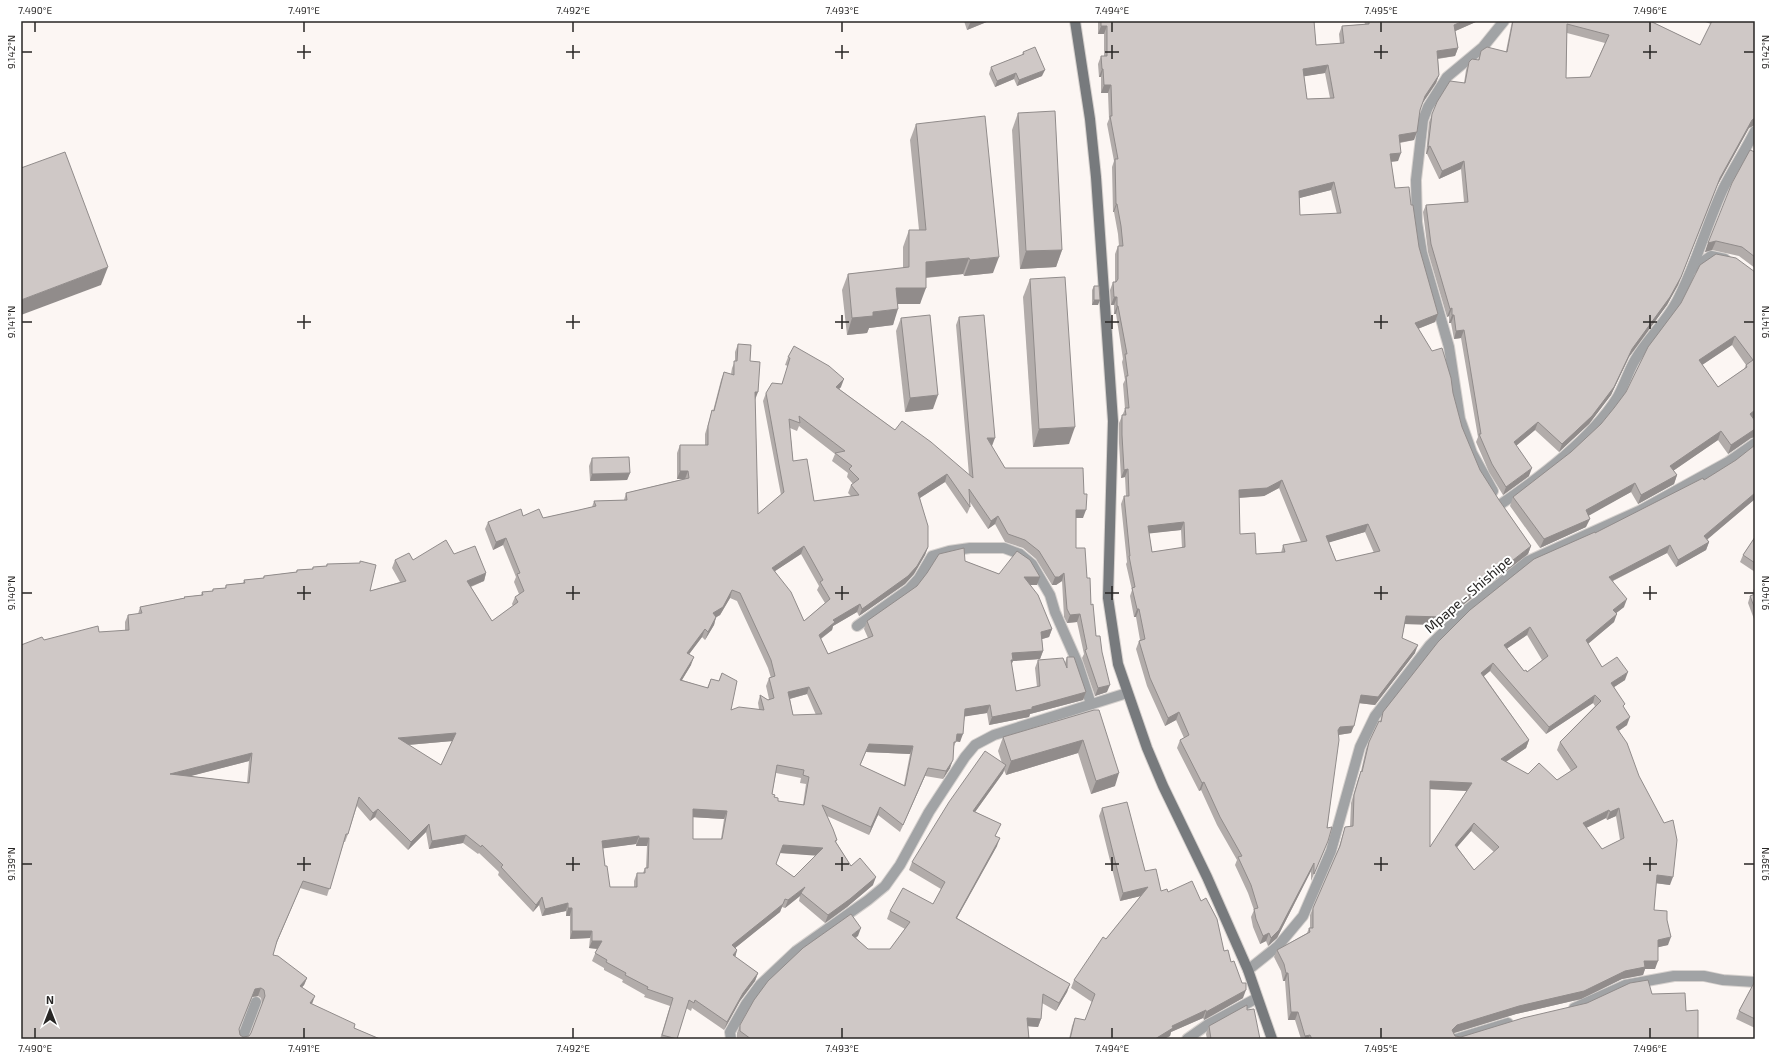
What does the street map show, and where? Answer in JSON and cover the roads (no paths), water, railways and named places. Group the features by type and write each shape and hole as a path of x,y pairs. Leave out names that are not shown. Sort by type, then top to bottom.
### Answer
{"street":[{"path":"1076,21 1090,119 1096,178 1113,421 1108,598 1118,664 1147,748 1248,970 1272,1039"},
{"path":"1504,21 1483,47 1447,77 1435,96 1423,120 1416,180 1417,222 1422,253 1449,347 1460,419 1472,453 1483,475 1508,514"},
{"path":"1501,504 1523,489 1579,443 1617,398 1635,359 1676,302 1692,269 1700,245 1723,190 1735,164 1755,130"},
{"path":"1692,269 1711,256 1735,261"},
{"name":"Mpape - Shishipe","path":"1248,970 1278,946 1303,916 1331,851 1360,748 1375,716 1430,645 1463,613 1528,561 1641,510 1728,462 1755,443"},
{"path":"1530,545 1538,556"},
{"path":"857,626 909,589 919,578 932,556 949,551 970,548 1004,548 1020,554 1032,564 1041,577 1050,595 1055,612 1078,664 1091,704"},
{"path":"731,1039 730,1032 746,1004 760,985 796,951 868,900 885,886 900,865 929,812 965,757 975,745 994,735 1127,693"},
{"path":"1564,1010 1583,1005 1625,986 1674,976 1704,976 1723,980 1755,982"},
{"path":"1187,1039 1198,1033 1207,1025 1257,998"},
{"path":"242,1039 256,1002"},
{"path":"1456,1039 1518,1020"}]}
